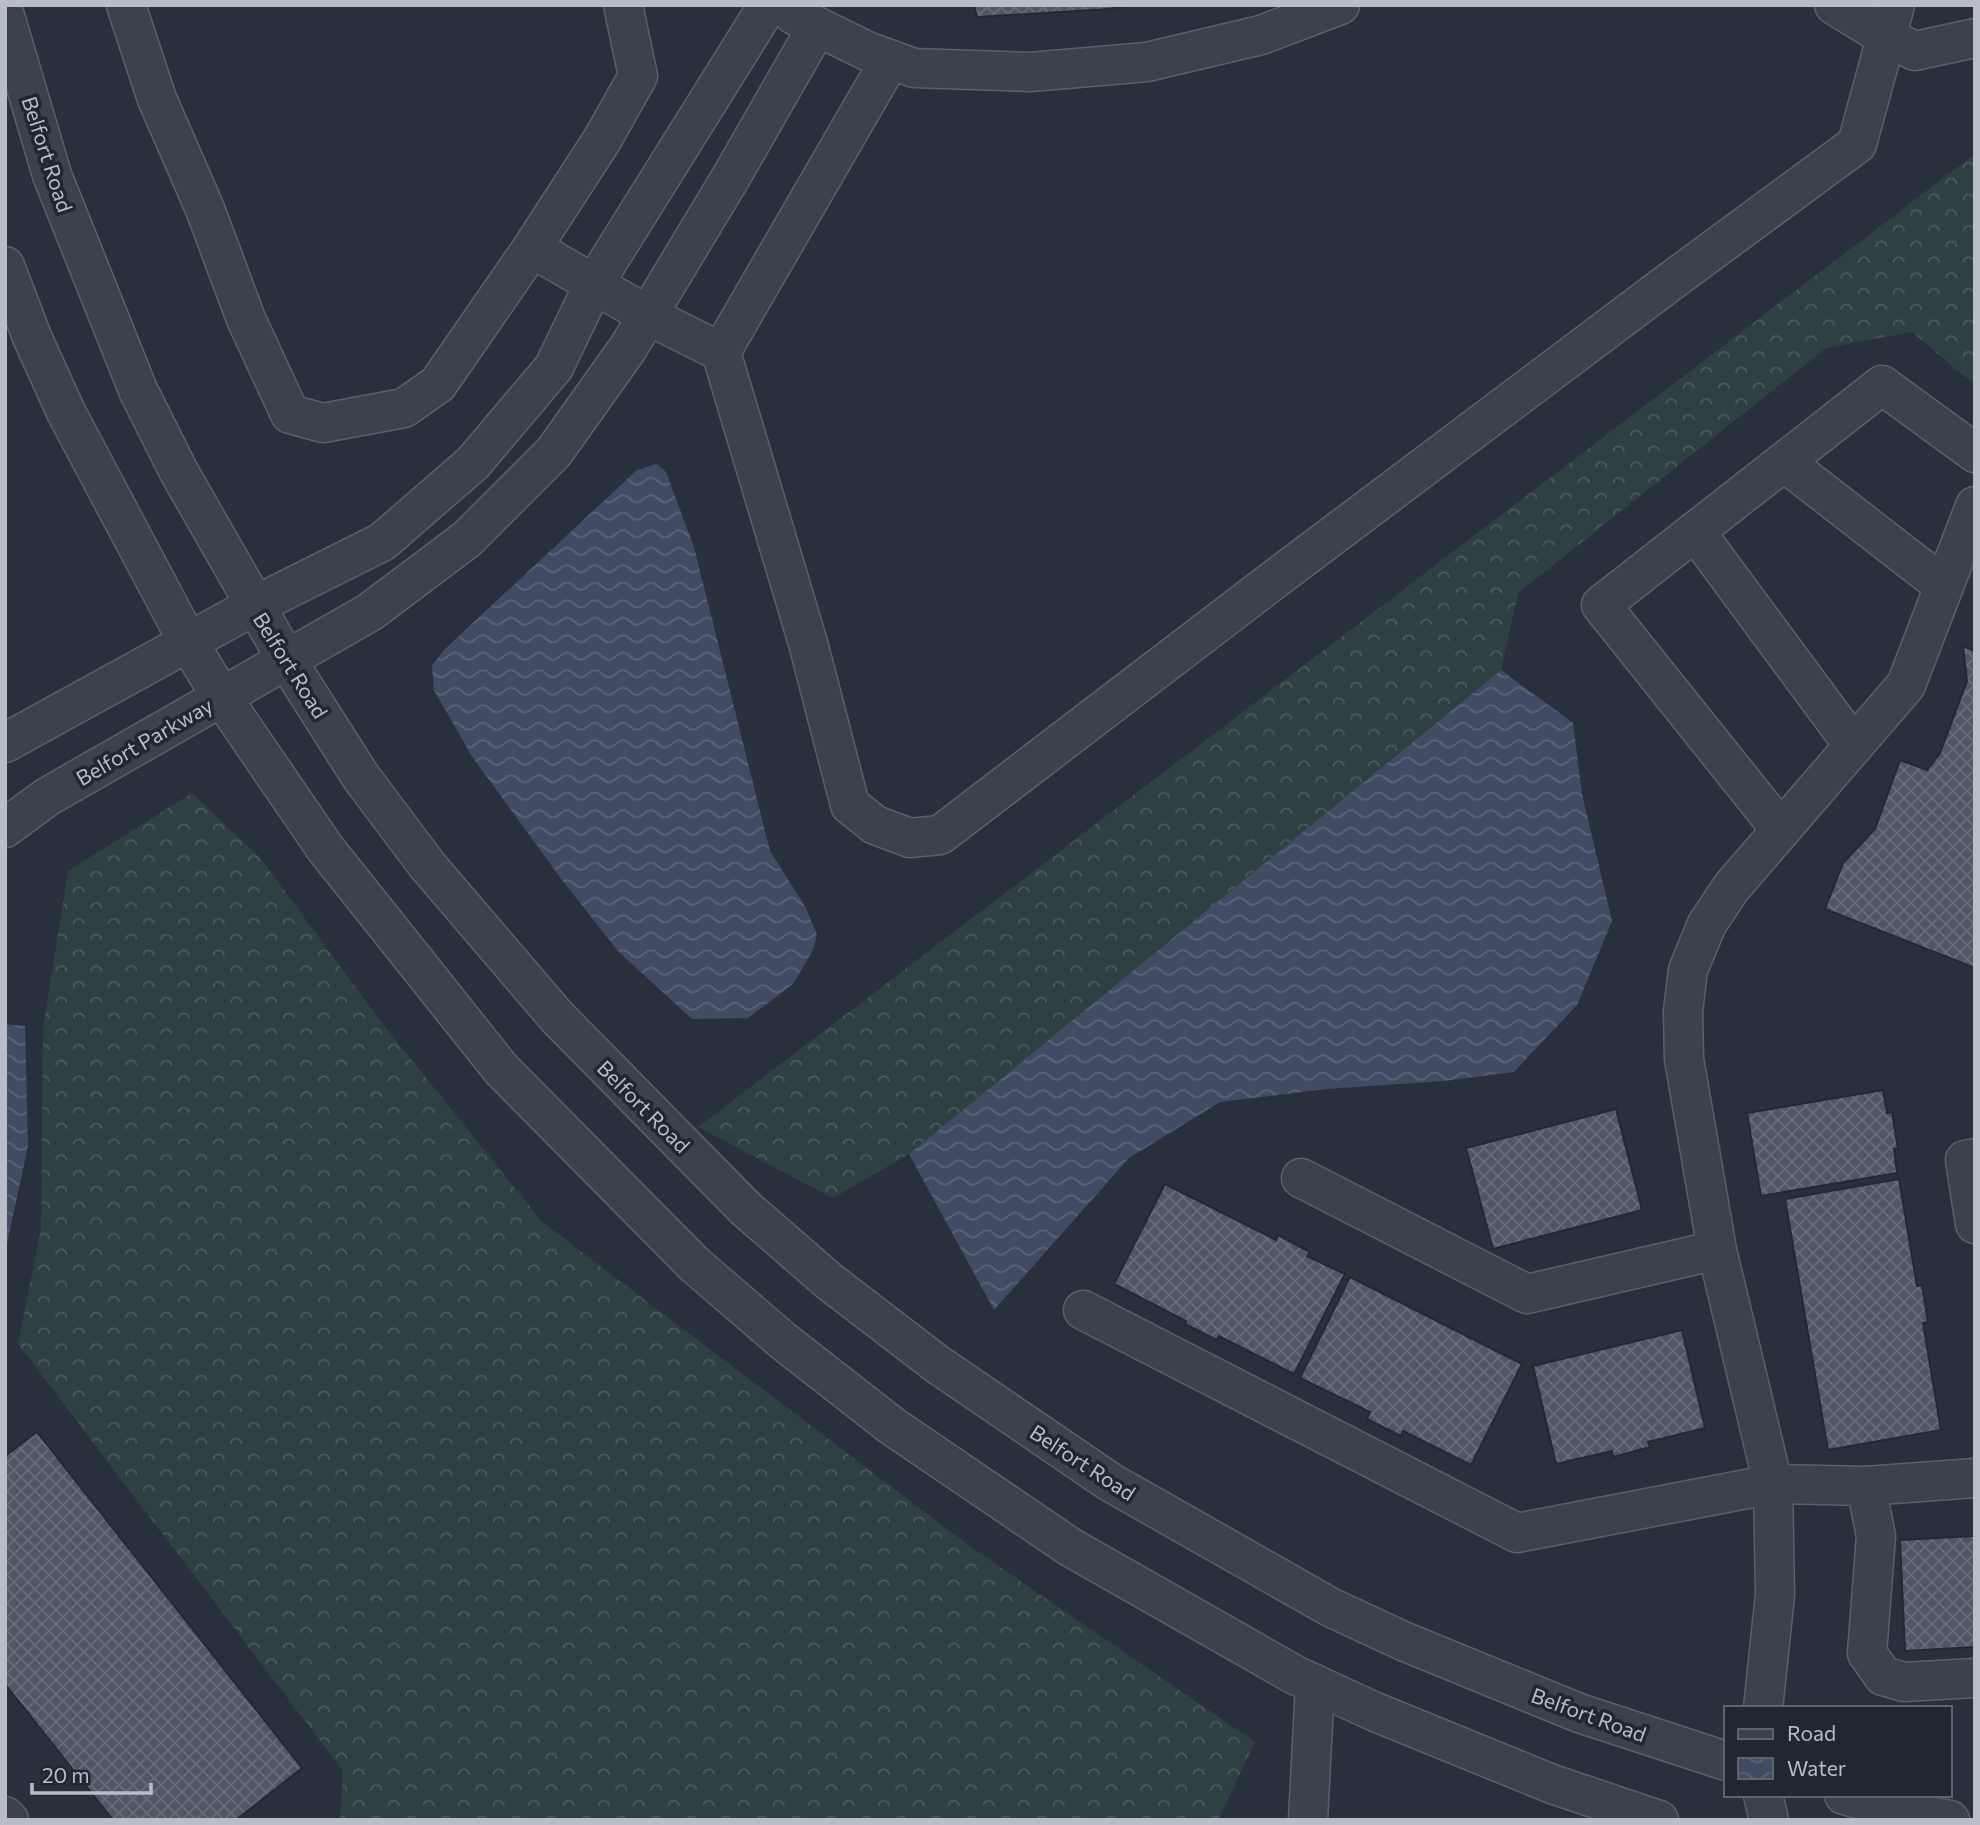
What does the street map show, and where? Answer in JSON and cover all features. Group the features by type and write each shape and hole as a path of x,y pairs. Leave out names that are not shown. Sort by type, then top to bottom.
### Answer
{"street":[{"path":"126,5 157,99 205,209 246,319 290,414 323,423 404,408 438,384 532,248 602,140 638,76 622,5"},
{"path":"5,743 254,606 382,542 473,463 554,367 594,284 768,5"},
{"path":"777,5 817,27 914,68 1030,72 1147,62 1261,35 1340,5"},
{"path":"1834,5 1891,21 1915,51 1975,38"},
{"name":"Belfort Road","path":"5,16 52,175 138,390 179,472 286,659 361,776 411,843 557,1017 746,1209 830,1282 937,1364 1110,1482 1330,1607 1403,1641 1579,1713 1724,1760"},
{"path":"532,248 648,315 721,352 808,643 850,805 874,825 910,838 940,835 1271,582 1857,144 1891,21"},
{"name":"Belfort Parkway","path":"5,828 47,797 370,612 467,538 554,452 628,348 817,27"},
{"path":"721,352 890,60"},
{"path":"5,266 32,337 66,412 188,642 220,696 325,848 501,1069 694,1264 792,1348 892,1426 1070,1546 1315,1684 1373,1711 1552,1784 1660,1820"},
{"path":"1781,830 1601,606 1882,385 1975,453"},
{"path":"1784,462 1944,586"},
{"path":"1763,1706 1775,1595 1773,1484 1717,1250 1684,1059 1682,1011 1688,970 1707,924 1731,888 1906,685 1975,506"},
{"path":"1695,531 1854,746"},
{"path":"1975,1158 1965,1160 1975,1224"},
{"path":"1301,1178 1527,1294 1717,1250"},
{"path":"1083,1310 1517,1533 1773,1484 1866,1486 1975,1478"},
{"path":"1866,1486 1877,1536 1867,1653 1883,1676 1904,1682 1975,1678"},
{"path":"1308,1820 1315,1684"},
{"path":"1763,1797 1769,1820"},
{"path":"1851,1797 1951,1820"},
{"path":"5,1815 9,1820"}],"green space":[{"path":"1975,154 1975,385 1912,332 1826,348 1518,593 1501,670 909,1154 833,1198 698,1127"},
{"path":"192,793 261,859 382,1023 542,1222 971,1547 1255,1742 1218,1820 340,1820 343,1771 18,1344 41,1229 43,1029 68,871"}],"water":[{"path":"656,464 666,472 694,547 770,851 806,908 817,935 813,950 793,984 748,1018 692,1019 618,951 562,880 471,755 434,690 432,665 446,648 637,470"},
{"path":"1501,670 1573,723 1582,794 1612,921 1577,1005 1514,1072 1220,1102 1129,1158 994,1310 909,1154"},
{"path":"5,1024 25,1026 28,1146 5,1253"}],"building":[{"path":"974,5 1129,5 1109,9 977,17"},
{"path":"1963,646 1975,651 1975,968 1825,909 1843,863 1875,829 1900,760 1927,770 1940,753 1967,681"},
{"path":"1883,1090 1887,1113 1892,1112 1898,1149 1894,1149 1897,1173 1761,1196 1747,1113"},
{"path":"1616,1109 1642,1210 1493,1249 1466,1148"},
{"path":"1899,1179 1917,1286 1922,1285 1928,1322 1923,1323 1941,1430 1828,1450 1785,1199"},
{"path":"1165,1184 1276,1240 1278,1235 1310,1252 1307,1256 1345,1274 1294,1374 1219,1336 1217,1340 1185,1324 1186,1321 1114,1284"},
{"path":"1350,1277 1522,1364 1471,1465 1403,1431 1401,1436 1367,1419 1370,1412 1300,1378"},
{"path":"1682,1330 1705,1428 1648,1442 1650,1447 1613,1457 1612,1451 1556,1464 1533,1366"},
{"path":"37,1432 302,1768 236,1820 113,1820 5,1684 5,1456"},
{"path":"1975,1536 1975,1647 1905,1651 1900,1540"}]}
